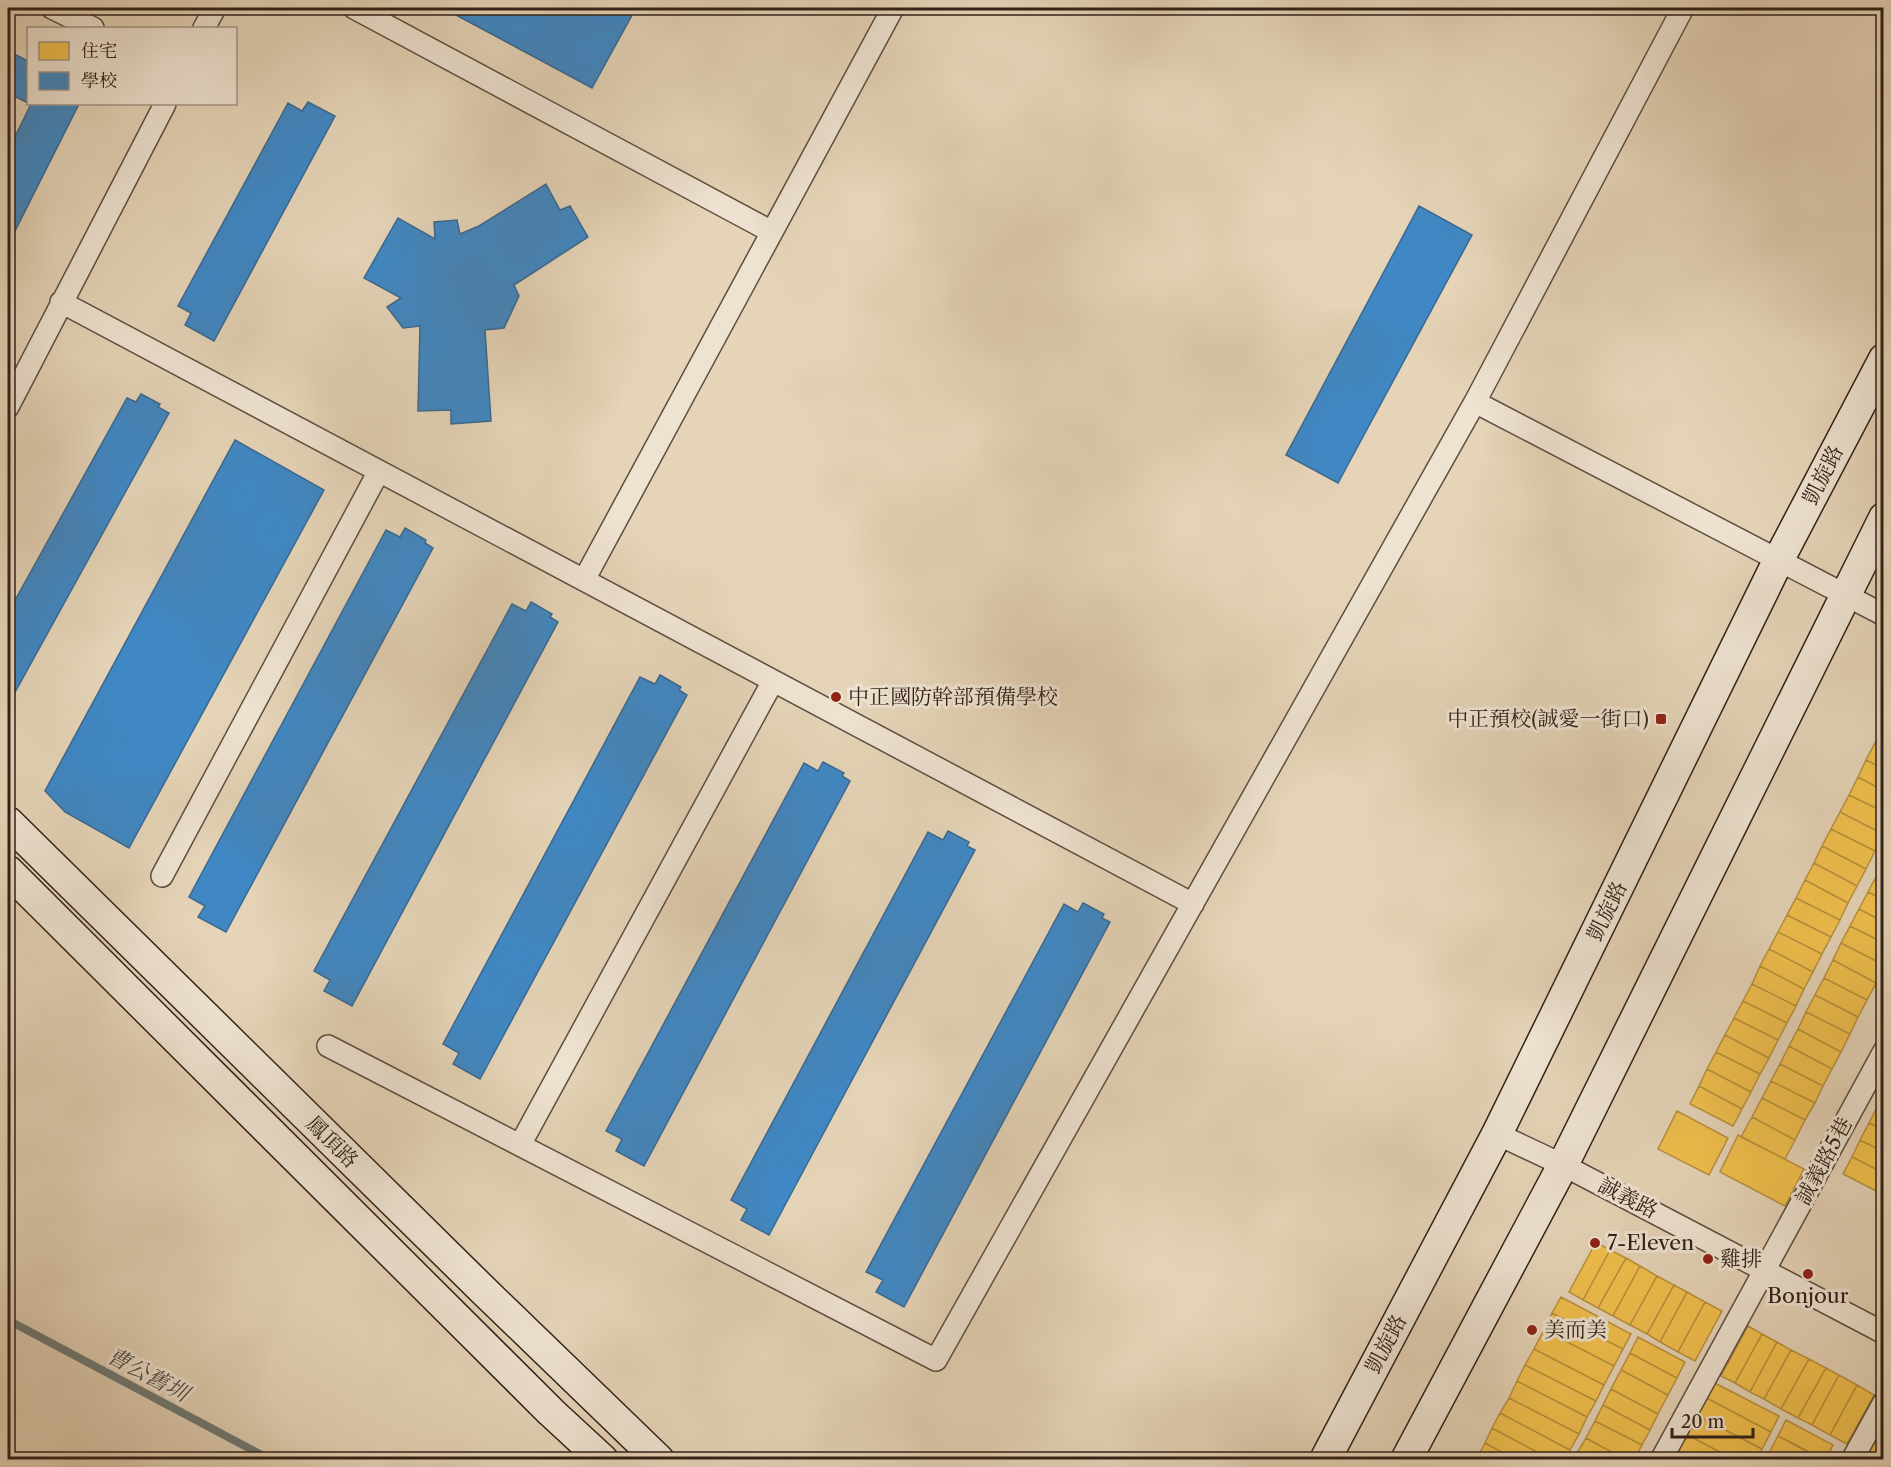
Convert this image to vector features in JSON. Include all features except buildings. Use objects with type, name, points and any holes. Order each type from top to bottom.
[{"type":"street","points":[[52,8],[91,27]]},
{"type":"street","points":[[205,27],[215,8]]},
{"type":"street","points":[[354,8],[772,232]]},
{"type":"street","points":[[584,580],[893,8]]},
{"type":"street","points":[[328,1046],[936,1360],[1475,402],[1683,8]]},
{"type":"street","points":[[8,407],[164,105]]},
{"type":"street","points":[[61,302],[1193,904]]},
{"type":"street","name":"凱旋路","points":[[1325,1460],[1497,1134],[1778,561],[1884,359]]},
{"type":"street","points":[[1475,402],[1884,615]]},
{"type":"street","points":[[162,876],[379,471]]},
{"type":"street","points":[[1406,1460],[1563,1165],[1884,518]]},
{"type":"street","points":[[520,1145],[773,681]]},
{"type":"street","name":"鳳頂路","points":[[8,822],[484,1292],[659,1460]]},
{"type":"street","name":"鳳頂路","points":[[8,871],[551,1412],[603,1460]]},
{"type":"street","name":"誠義路5巷","points":[[1661,1460],[1884,1051]]},
{"type":"street","name":"誠義路","points":[[1497,1134],[1563,1165],[1884,1333]]},
{"type":"street","points":[[1852,1460],[1884,1402]]},
{"type":"lane","points":[[8,1457],[13,1460]]},
{"type":"waterway","name":"曹公舊圳","points":[[8,1320],[271,1460]]},
{"type":"place","name":"中正國防幹部預備學校","points":[[836,697]]},
{"type":"place","name":"中正預校(誠愛一街口)","points":[[1661,719]]},
{"type":"place","name":"7-Eleven","points":[[1595,1243]]},
{"type":"place","name":"雞排","points":[[1708,1259]]},
{"type":"place","name":"Bonjour","points":[[1808,1274]]},
{"type":"place","name":"美而美","points":[[1532,1330]]}]
